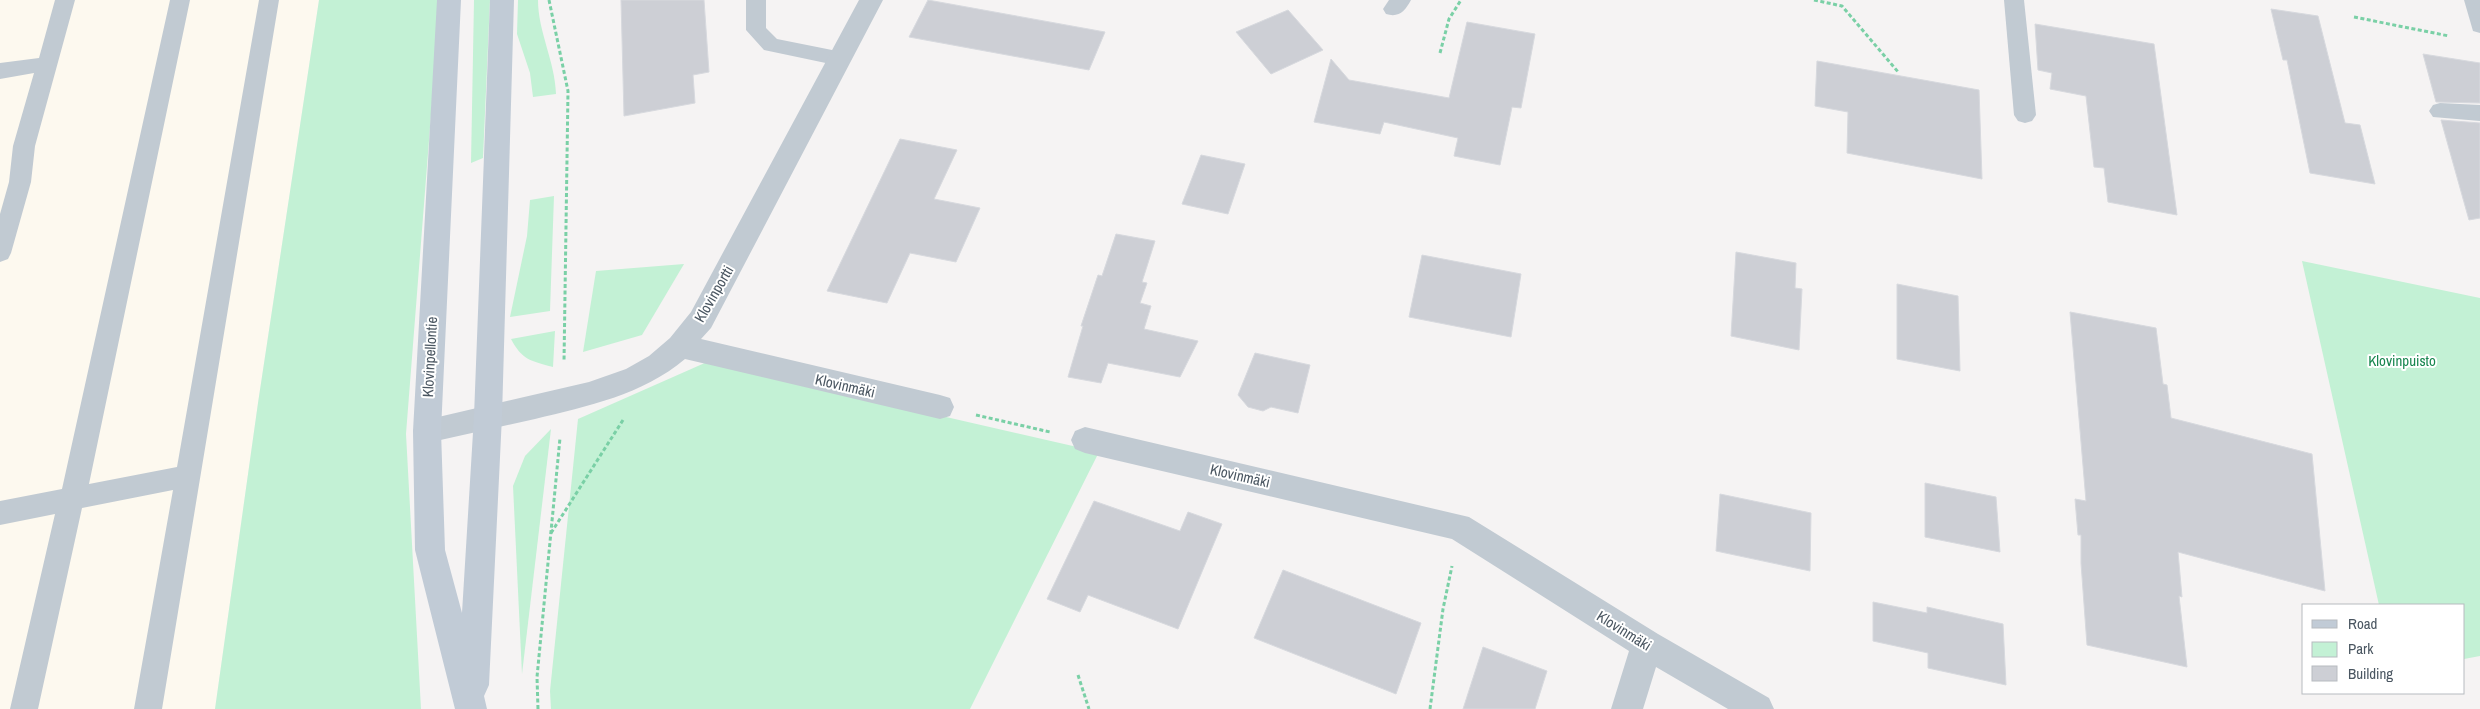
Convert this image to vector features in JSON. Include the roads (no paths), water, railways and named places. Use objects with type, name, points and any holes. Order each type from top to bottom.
[{"type":"main road","name":"Klovinpellontie","points":[[449,0],[427,431],[430,550],[471,709]]},
{"type":"main road","name":"Klovinpellontie","points":[[471,709],[488,416],[502,0]]},
{"type":"street","name":"Klovinportti","points":[[427,431],[563,399],[635,378],[659,364],[680,346],[701,320],[871,0]]},
{"type":"street","name":"Klovinmäki","points":[[680,346],[940,407]]},
{"type":"street","name":"Klovinmäki","points":[[1085,440],[1459,527],[1647,645],[1758,709]]},
{"type":"street","points":[[1627,709],[1647,645]]},
{"type":"lane","points":[[0,253],[20,182],[24,146],[65,0]]},
{"type":"lane","points":[[24,709],[65,521],[73,499],[142,170],[180,0]]},
{"type":"lane","points":[[148,709],[269,0]]},
{"type":"lane","points":[[756,0],[756,30],[771,45],[840,58]]},
{"type":"lane","points":[[2014,0],[2025,115]]},
{"type":"lane","points":[[2474,0],[2480,26]]},
{"type":"lane","points":[[0,71],[46,64]]},
{"type":"lane","points":[[2440,112],[2480,114]]},
{"type":"lane","points":[[0,513],[187,476]]},
{"type":"park label","name":"Klovinpuisto","points":[[2402,361]]}]
